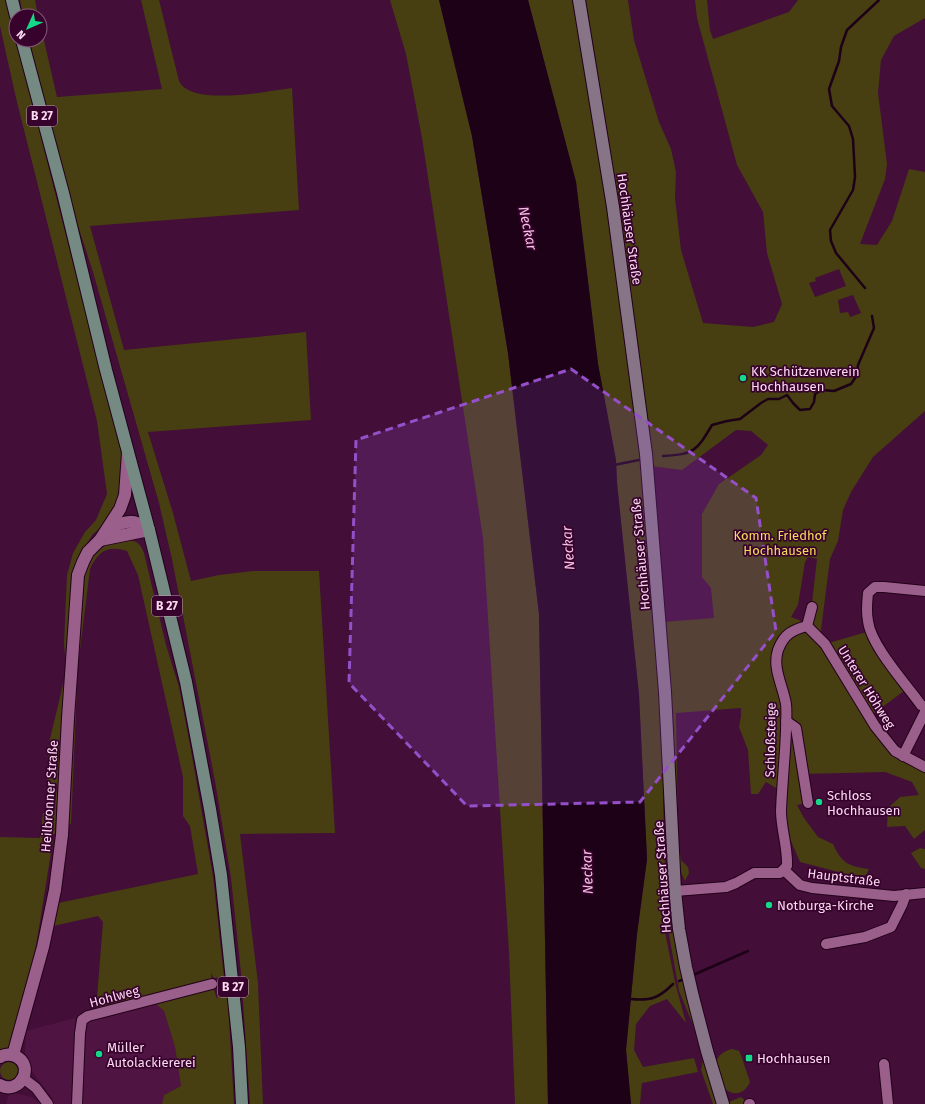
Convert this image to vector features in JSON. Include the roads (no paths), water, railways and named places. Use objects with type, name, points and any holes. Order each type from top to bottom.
[{"type":"main road","name":"Hochhäuser Straße","points":[[579,0],[613,207],[646,454],[666,700],[675,891],[686,967],[707,1051],[723,1104]]},
{"type":"main road","name":"B 27","points":[[24,48],[63,193],[106,370],[149,530],[186,682],[221,874],[239,1047],[242,1104]]},
{"type":"street","name":"Heilbronner Straße","points":[[13,1055],[43,947],[55,890],[62,835],[78,575],[88,552],[109,528],[120,509],[125,495],[128,450]]},
{"type":"street","points":[[109,528],[119,523],[131,521],[140,523],[149,530]]},
{"type":"street","points":[[100,540],[149,530]]},
{"type":"street","points":[[925,591],[875,587],[868,593],[867,609],[868,623],[873,638],[921,705],[925,707]]},
{"type":"street","points":[[807,626],[812,607]]},
{"type":"street","name":"Schloßsteige","points":[[784,870],[787,866],[787,858],[781,812],[786,704],[780,684],[776,661],[778,651],[783,640],[790,632],[807,626]]},
{"type":"street","name":"Unterer Höhweg","points":[[807,626],[825,644],[875,726],[895,751],[925,767]]},
{"type":"street","points":[[903,756],[925,712]]},
{"type":"street","points":[[786,721],[796,728],[808,803]]},
{"type":"street","points":[[675,891],[726,887],[736,884],[754,873],[780,873],[784,870]]},
{"type":"street","name":"Hauptstraße","points":[[784,870],[800,885],[812,888],[894,896],[925,893]]},
{"type":"street","points":[[826,944],[865,937],[891,927],[906,894]]},
{"type":"street","name":"Hohlweg","points":[[76,1104],[82,1020],[88,1016],[212,984]]},
{"type":"street","points":[[0,1057],[8,1054],[13,1055],[22,1062],[25,1072],[23,1078],[17,1085],[1,1088]]},
{"type":"street","points":[[884,1064],[888,1104]]},
{"type":"street","points":[[23,1078],[36,1088],[48,1104]]},
{"type":"water","name":"Neckar","points":[[439,0],[528,0],[576,182],[598,364],[616,460],[617,483],[639,695],[647,859],[637,934],[626,1050],[631,1104],[548,1104],[539,614],[508,353],[472,136]]},
{"type":"waterway","points":[[865,288],[836,253],[831,241],[830,230],[853,190],[855,177],[853,139],[849,126],[832,106],[829,89],[839,61],[841,47],[847,30],[879,0]]},
{"type":"waterway","points":[[663,456],[681,454],[693,450],[702,441],[712,425],[740,419],[768,399],[779,399],[787,395],[800,410],[810,409],[814,402],[815,394],[822,390],[834,391],[851,384],[857,375],[858,365],[874,328],[872,316]]},
{"type":"waterway","points":[[614,465],[639,460]]},
{"type":"waterway","points":[[693,975],[748,951]]},
{"type":"waterway","points":[[631,999],[654,998],[663,993],[673,984]]},
{"type":"place","name":"KK Schützenverein Hochhausen","points":[[743,378]]},
{"type":"place","name":"Schloss Hochhausen","points":[[819,802]]},
{"type":"place","name":"Notburga-Kirche","points":[[769,905]]},
{"type":"place","name":"Müller Autolackiererei","points":[[99,1054]]},
{"type":"place","name":"Hochhausen","points":[[749,1058]]},
{"type":"park label","name":"Komm. Friedhof Hochhausen","points":[[780,542]]}]
